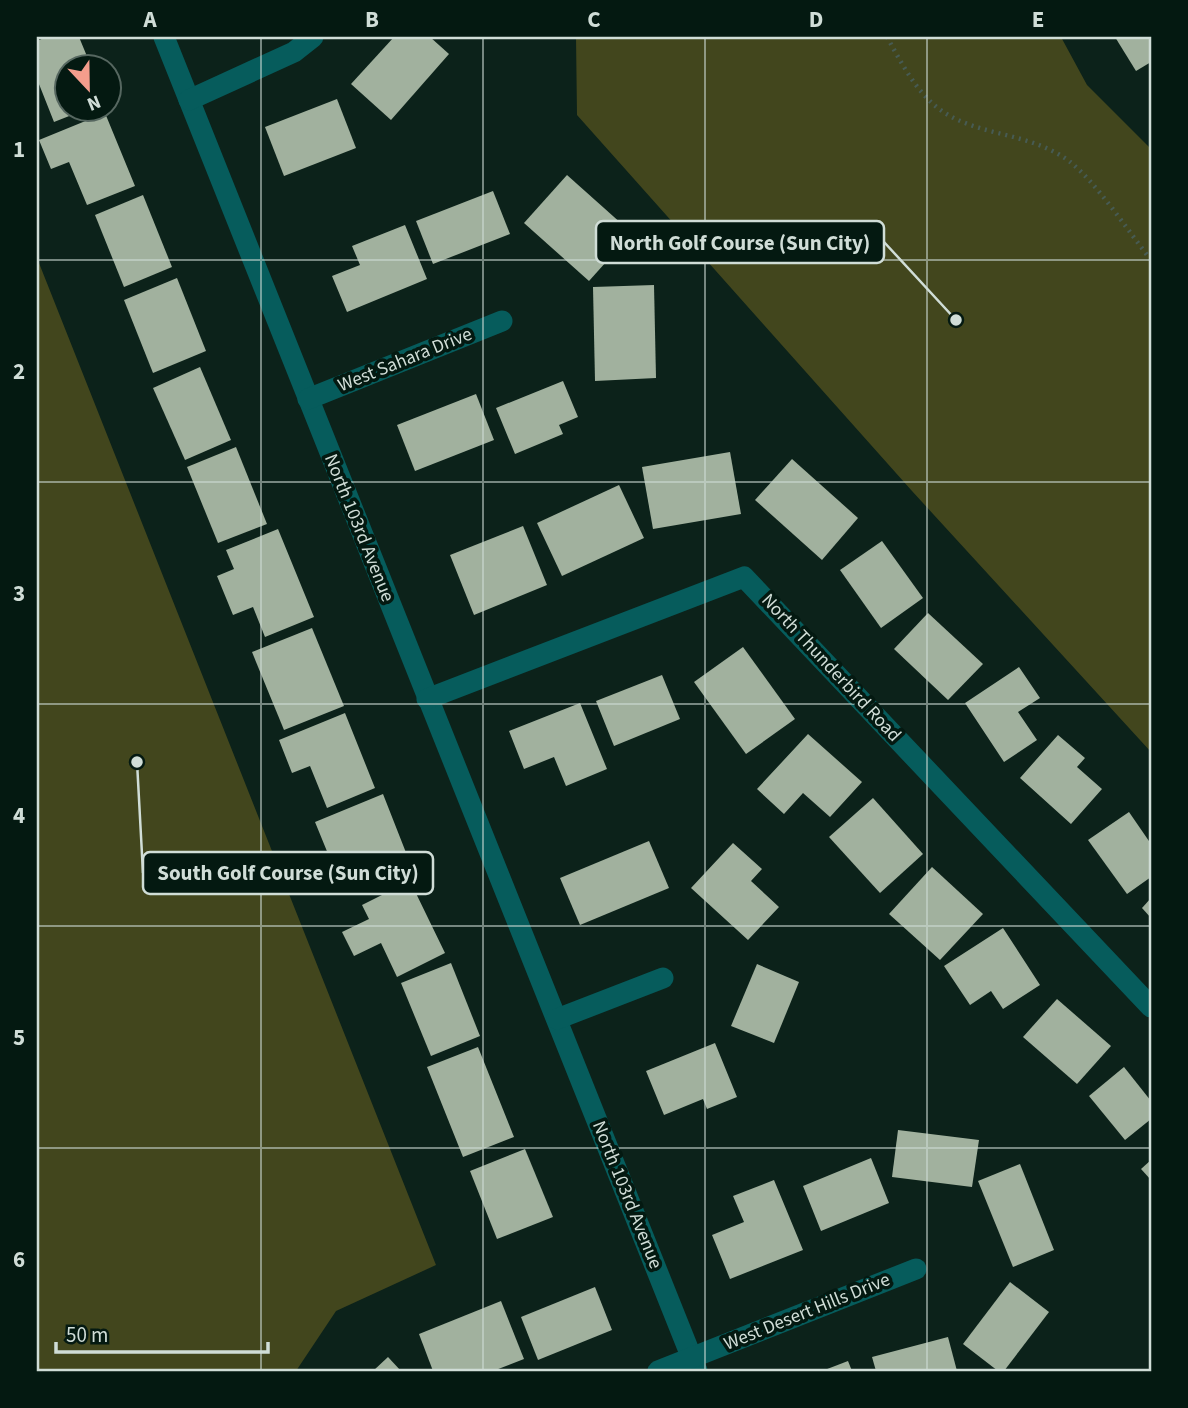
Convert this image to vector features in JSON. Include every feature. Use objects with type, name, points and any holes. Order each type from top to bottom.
[{"type":"street","name":"North 103rd Avenue","points":[[164,37],[694,1364]]},
{"type":"street","points":[[189,100],[294,52],[313,37]]},
{"type":"street","name":"West Sahara Drive","points":[[308,399],[502,321]]},
{"type":"street","name":"North Thunderbird Road","points":[[427,699],[744,577],[1151,1007]]},
{"type":"street","points":[[556,1019],[663,978]]},
{"type":"street","name":"West Desert Hills Drive","points":[[658,1371],[694,1364],[916,1269]]},
{"type":"path","points":[[887,37],[919,88],[946,114],[1026,139],[1069,161],[1084,175],[1151,260]]},
{"type":"green space","points":[[576,37],[1061,37],[1087,85],[1151,149],[1151,752],[912,491],[577,115]]},
{"type":"green space","points":[[37,258],[436,1265],[336,1311],[296,1371],[37,1371]]},
{"type":"building","points":[[46,37],[79,37],[85,52],[52,52],[52,117],[37,79],[37,41]]},
{"type":"building","points":[[394,37],[430,37],[449,54],[391,120],[351,84]]},
{"type":"building","points":[[1115,37],[1151,37],[1151,62],[1136,71]]},
{"type":"building","points":[[337,99],[356,148],[284,176],[265,127]]},
{"type":"building","points":[[83,122],[109,122],[135,186],[87,205],[69,162],[51,169],[39,140]]},
{"type":"building","points":[[567,175],[632,233],[589,281],[524,223]]},
{"type":"building","points":[[493,191],[510,234],[433,264],[416,221]]},
{"type":"building","points":[[143,195],[172,267],[124,287],[95,215]]},
{"type":"building","points":[[405,225],[427,279],[347,312],[332,276],[360,265],[352,246]]},
{"type":"building","points":[[177,278],[206,351],[153,373],[124,300]]},
{"type":"building","points":[[654,285],[656,378],[595,381],[593,287]]},
{"type":"building","points":[[200,367],[231,440],[185,460],[153,388]]},
{"type":"building","points":[[563,381],[578,417],[559,425],[563,434],[515,454],[496,408]]},
{"type":"building","points":[[476,394],[494,440],[415,471],[397,425]]},
{"type":"building","points":[[236,447],[267,524],[218,543],[187,467]]},
{"type":"building","points":[[730,452],[741,514],[653,529],[642,467]]},
{"type":"building","points":[[792,459],[858,518],[822,560],[755,500]]},
{"type":"building","points":[[619,485],[644,538],[562,576],[537,523]]},
{"type":"building","points":[[523,526],[547,585],[474,615],[450,555]]},
{"type":"building","points":[[278,529],[314,617],[265,637],[253,607],[233,615],[217,576],[234,569],[226,550]]},
{"type":"building","points":[[882,541],[923,598],[881,628],[840,570]]},
{"type":"building","points":[[928,613],[983,664],[948,700],[894,649]]},
{"type":"building","points":[[312,628],[344,706],[284,730],[252,652]]},
{"type":"building","points":[[743,647],[795,719],[746,754],[694,682]]},
{"type":"building","points":[[1019,667],[1040,698],[1018,712],[1037,740],[1004,762],[965,703]]},
{"type":"building","points":[[662,675],[680,719],[614,746],[596,701]]},
{"type":"building","points":[[580,703],[607,769],[566,786],[554,757],[524,769],[509,731]]},
{"type":"building","points":[[345,713],[375,788],[327,808],[310,766],[292,773],[279,740]]},
{"type":"building","points":[[808,734],[862,782],[830,817],[803,793],[784,814],[757,789]]},
{"type":"building","points":[[1058,735],[1085,758],[1077,767],[1102,789],[1071,824],[1020,778]]},
{"type":"building","points":[[383,794],[414,873],[362,894],[349,859],[333,866],[315,822]]},
{"type":"building","points":[[873,798],[923,854],[880,893],[829,837]]},
{"type":"building","points":[[1129,812],[1151,844],[1151,877],[1127,894],[1088,840]]},
{"type":"building","points":[[649,841],[669,888],[580,925],[560,878]]},
{"type":"building","points":[[733,843],[762,869],[751,881],[779,907],[748,940],[691,888]]},
{"type":"building","points":[[932,867],[983,914],[940,960],[889,914]]},
{"type":"building","points":[[410,881],[445,953],[397,977],[381,943],[354,956],[342,932],[369,919],[362,905]]},
{"type":"building","points":[[1151,898],[1151,918],[1142,908]]},
{"type":"building","points":[[1003,928],[1040,985],[1003,1009],[991,991],[970,1005],[944,966]]},
{"type":"building","points":[[451,963],[480,1036],[431,1056],[401,983]]},
{"type":"building","points":[[757,964],[799,982],[774,1043],[731,1026]]},
{"type":"building","points":[[1057,999],[1111,1046],[1077,1084],[1023,1037]]},
{"type":"building","points":[[715,1043],[737,1097],[707,1109],[703,1099],[664,1115],[646,1071]]},
{"type":"building","points":[[478,1047],[514,1137],[463,1157],[427,1067]]},
{"type":"building","points":[[1124,1067],[1151,1101],[1151,1119],[1125,1140],[1089,1096]]},
{"type":"building","points":[[898,1130],[979,1140],[972,1187],[892,1177]]},
{"type":"building","points":[[525,1149],[553,1217],[497,1239],[470,1171]]},
{"type":"building","points":[[871,1158],[889,1203],[821,1231],[803,1186]]},
{"type":"building","points":[[1151,1160],[1151,1180],[1141,1169]]},
{"type":"building","points":[[1020,1164],[1054,1250],[1013,1267],[978,1181]]},
{"type":"building","points":[[774,1180],[803,1250],[730,1279],[712,1235],[744,1222],[733,1196]]},
{"type":"building","points":[[1010,1282],[1049,1312],[1004,1371],[998,1371],[963,1344]]},
{"type":"building","points":[[595,1287],[612,1330],[538,1360],[521,1317]]},
{"type":"building","points":[[501,1301],[524,1359],[493,1371],[433,1371],[419,1334]]},
{"type":"building","points":[[948,1337],[957,1371],[876,1371],[872,1357]]},
{"type":"building","points":[[388,1357],[401,1371],[373,1371]]},
{"type":"building","points":[[848,1361],[852,1371],[822,1371]]},
{"type":"place","name":"North Golf Course (Sun City)","points":[[956,320]]},
{"type":"place","name":"South Golf Course (Sun City)","points":[[137,762]]}]
